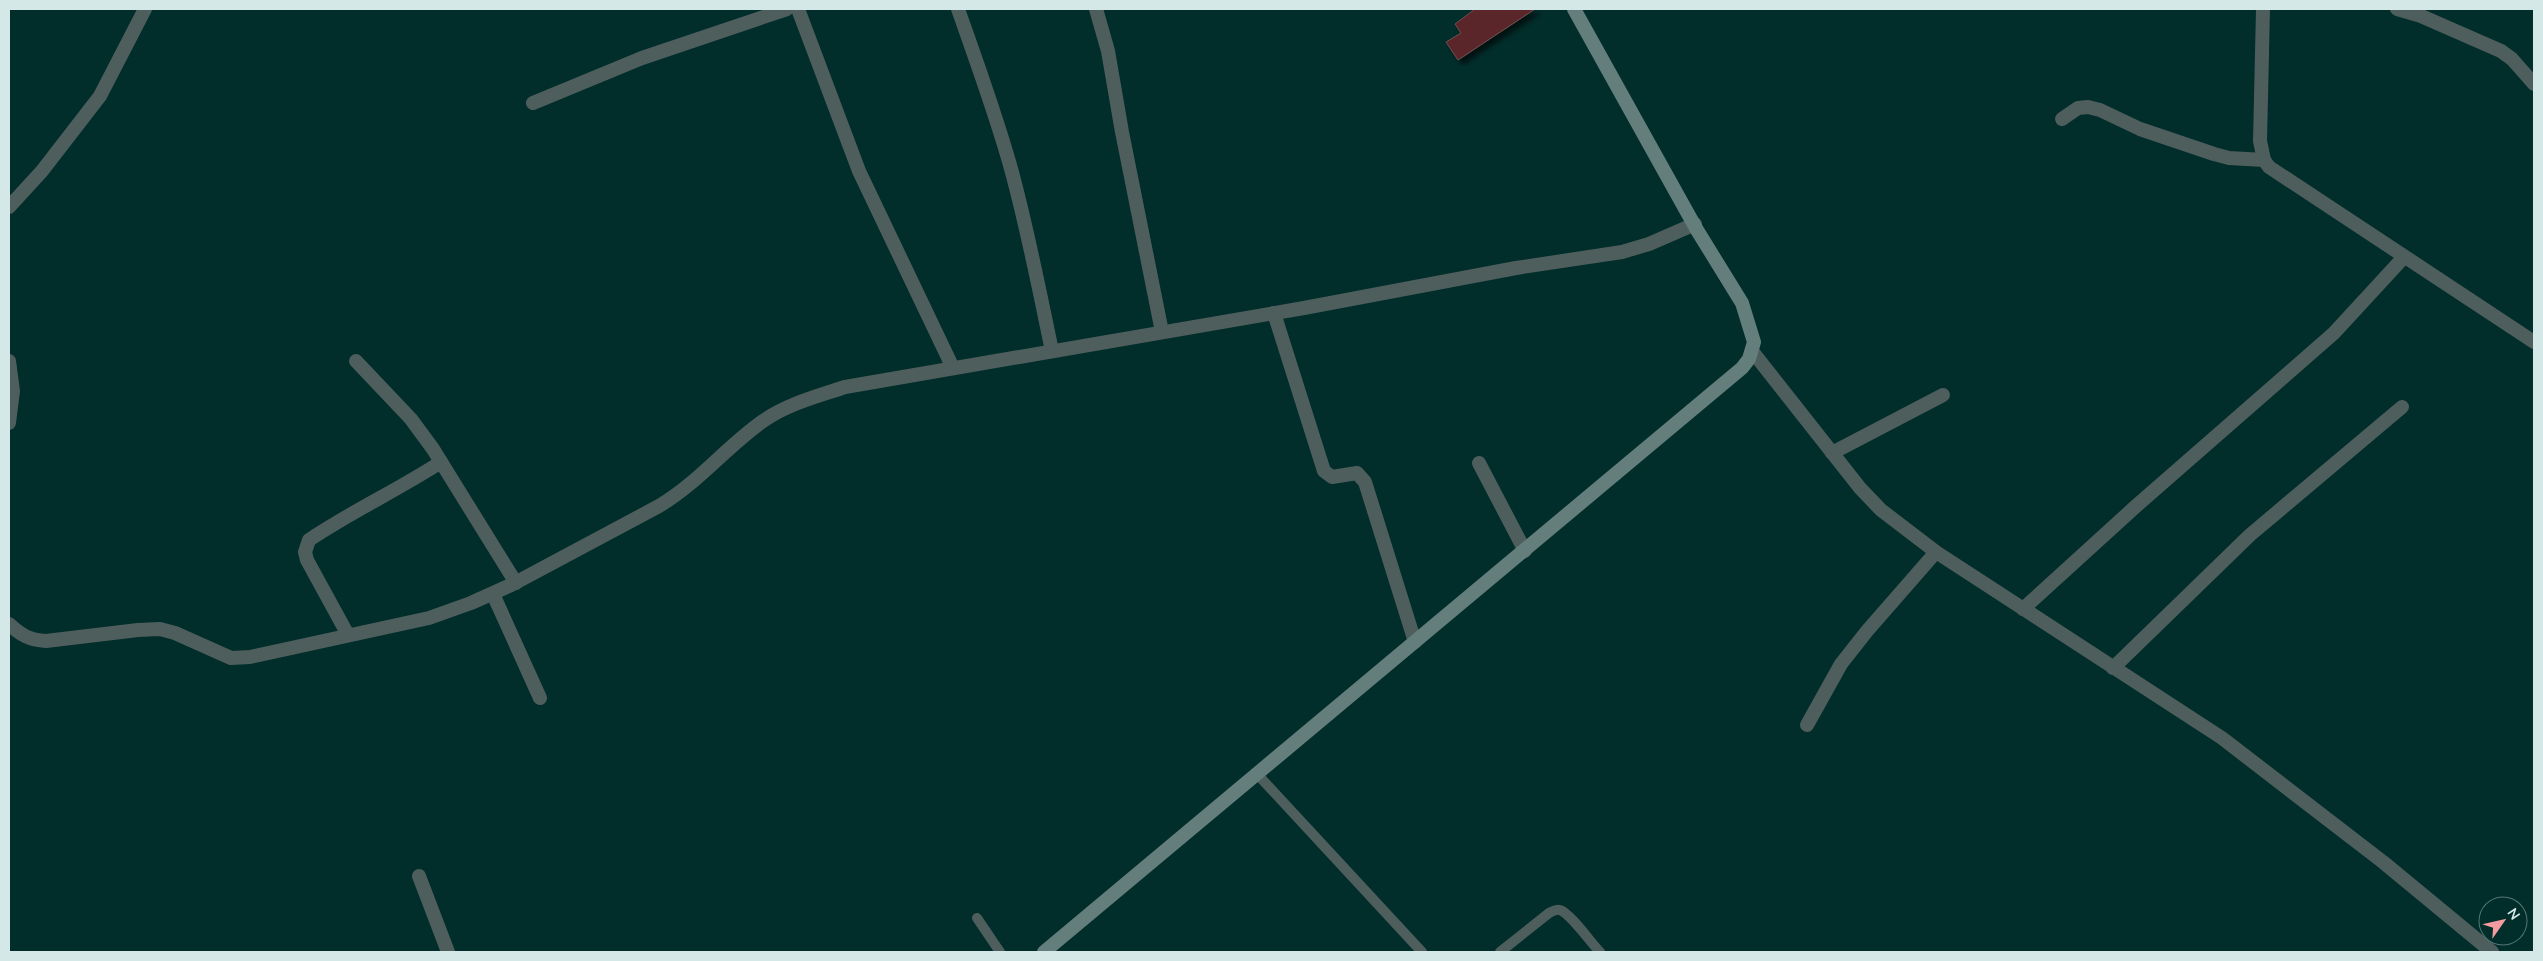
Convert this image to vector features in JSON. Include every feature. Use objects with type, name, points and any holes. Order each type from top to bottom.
[{"type":"main road","points":[[1044,952],[1258,775],[1742,368],[1752,351],[1754,342],[1742,303],[1695,224],[1574,9]]},
{"type":"street","points":[[9,207],[42,171],[100,96],[145,9]]},
{"type":"street","points":[[533,103],[642,58],[787,9]]},
{"type":"street","points":[[798,9],[859,171],[952,368]]},
{"type":"street","points":[[958,9],[988,92],[1010,166],[1031,248],[1052,351]]},
{"type":"street","points":[[1096,9],[1108,51],[1122,132],[1162,332]]},
{"type":"street","points":[[2262,9],[2260,141],[2264,160],[2277,172],[2534,342]]},
{"type":"street","points":[[2397,9],[2421,16],[2501,51],[2512,59],[2534,84]]},
{"type":"street","points":[[2062,119],[2078,108],[2088,107],[2100,110],[2140,129],[2214,154],[2229,158],[2264,160]]},
{"type":"street","points":[[9,624],[22,636],[52,641],[160,629],[174,633],[231,658],[250,657],[428,618],[492,594],[681,493],[742,436],[782,410],[845,387],[1274,313],[1516,268],[1622,252],[1649,244],[1695,224]]},
{"type":"street","points":[[2023,609],[2205,445],[2334,333],[2404,257]]},
{"type":"street","points":[[1274,313],[1324,471],[1332,477],[1357,473],[1365,482],[1415,642]]},
{"type":"street","points":[[1752,351],[1832,453],[1881,510],[1936,552],[2222,738],[2383,862],[2492,952]]},
{"type":"street","points":[[9,361],[14,391],[9,423]]},
{"type":"street","points":[[356,361],[411,419],[441,462],[516,582]]},
{"type":"street","points":[[1832,453],[1943,395]]},
{"type":"street","points":[[2113,668],[2250,535],[2402,407]]},
{"type":"street","points":[[348,634],[307,560],[306,545],[309,540],[349,514],[390,494],[441,462]]},
{"type":"street","points":[[1479,463],[1525,551]]},
{"type":"street","points":[[1807,725],[1841,664],[1867,631],[1936,552]]},
{"type":"street","points":[[492,594],[540,698]]},
{"type":"street","points":[[419,876],[448,952]]},
{"type":"lane","points":[[1258,775],[1422,952]]},
{"type":"lane","points":[[1500,952],[1549,913],[1557,910],[1562,911],[1569,917],[1600,952]]},
{"type":"lane","points":[[977,918],[1000,952]]},
{"type":"building","points":[[1475,9],[1535,9],[1458,60],[1446,42],[1461,33],[1455,24]]}]
